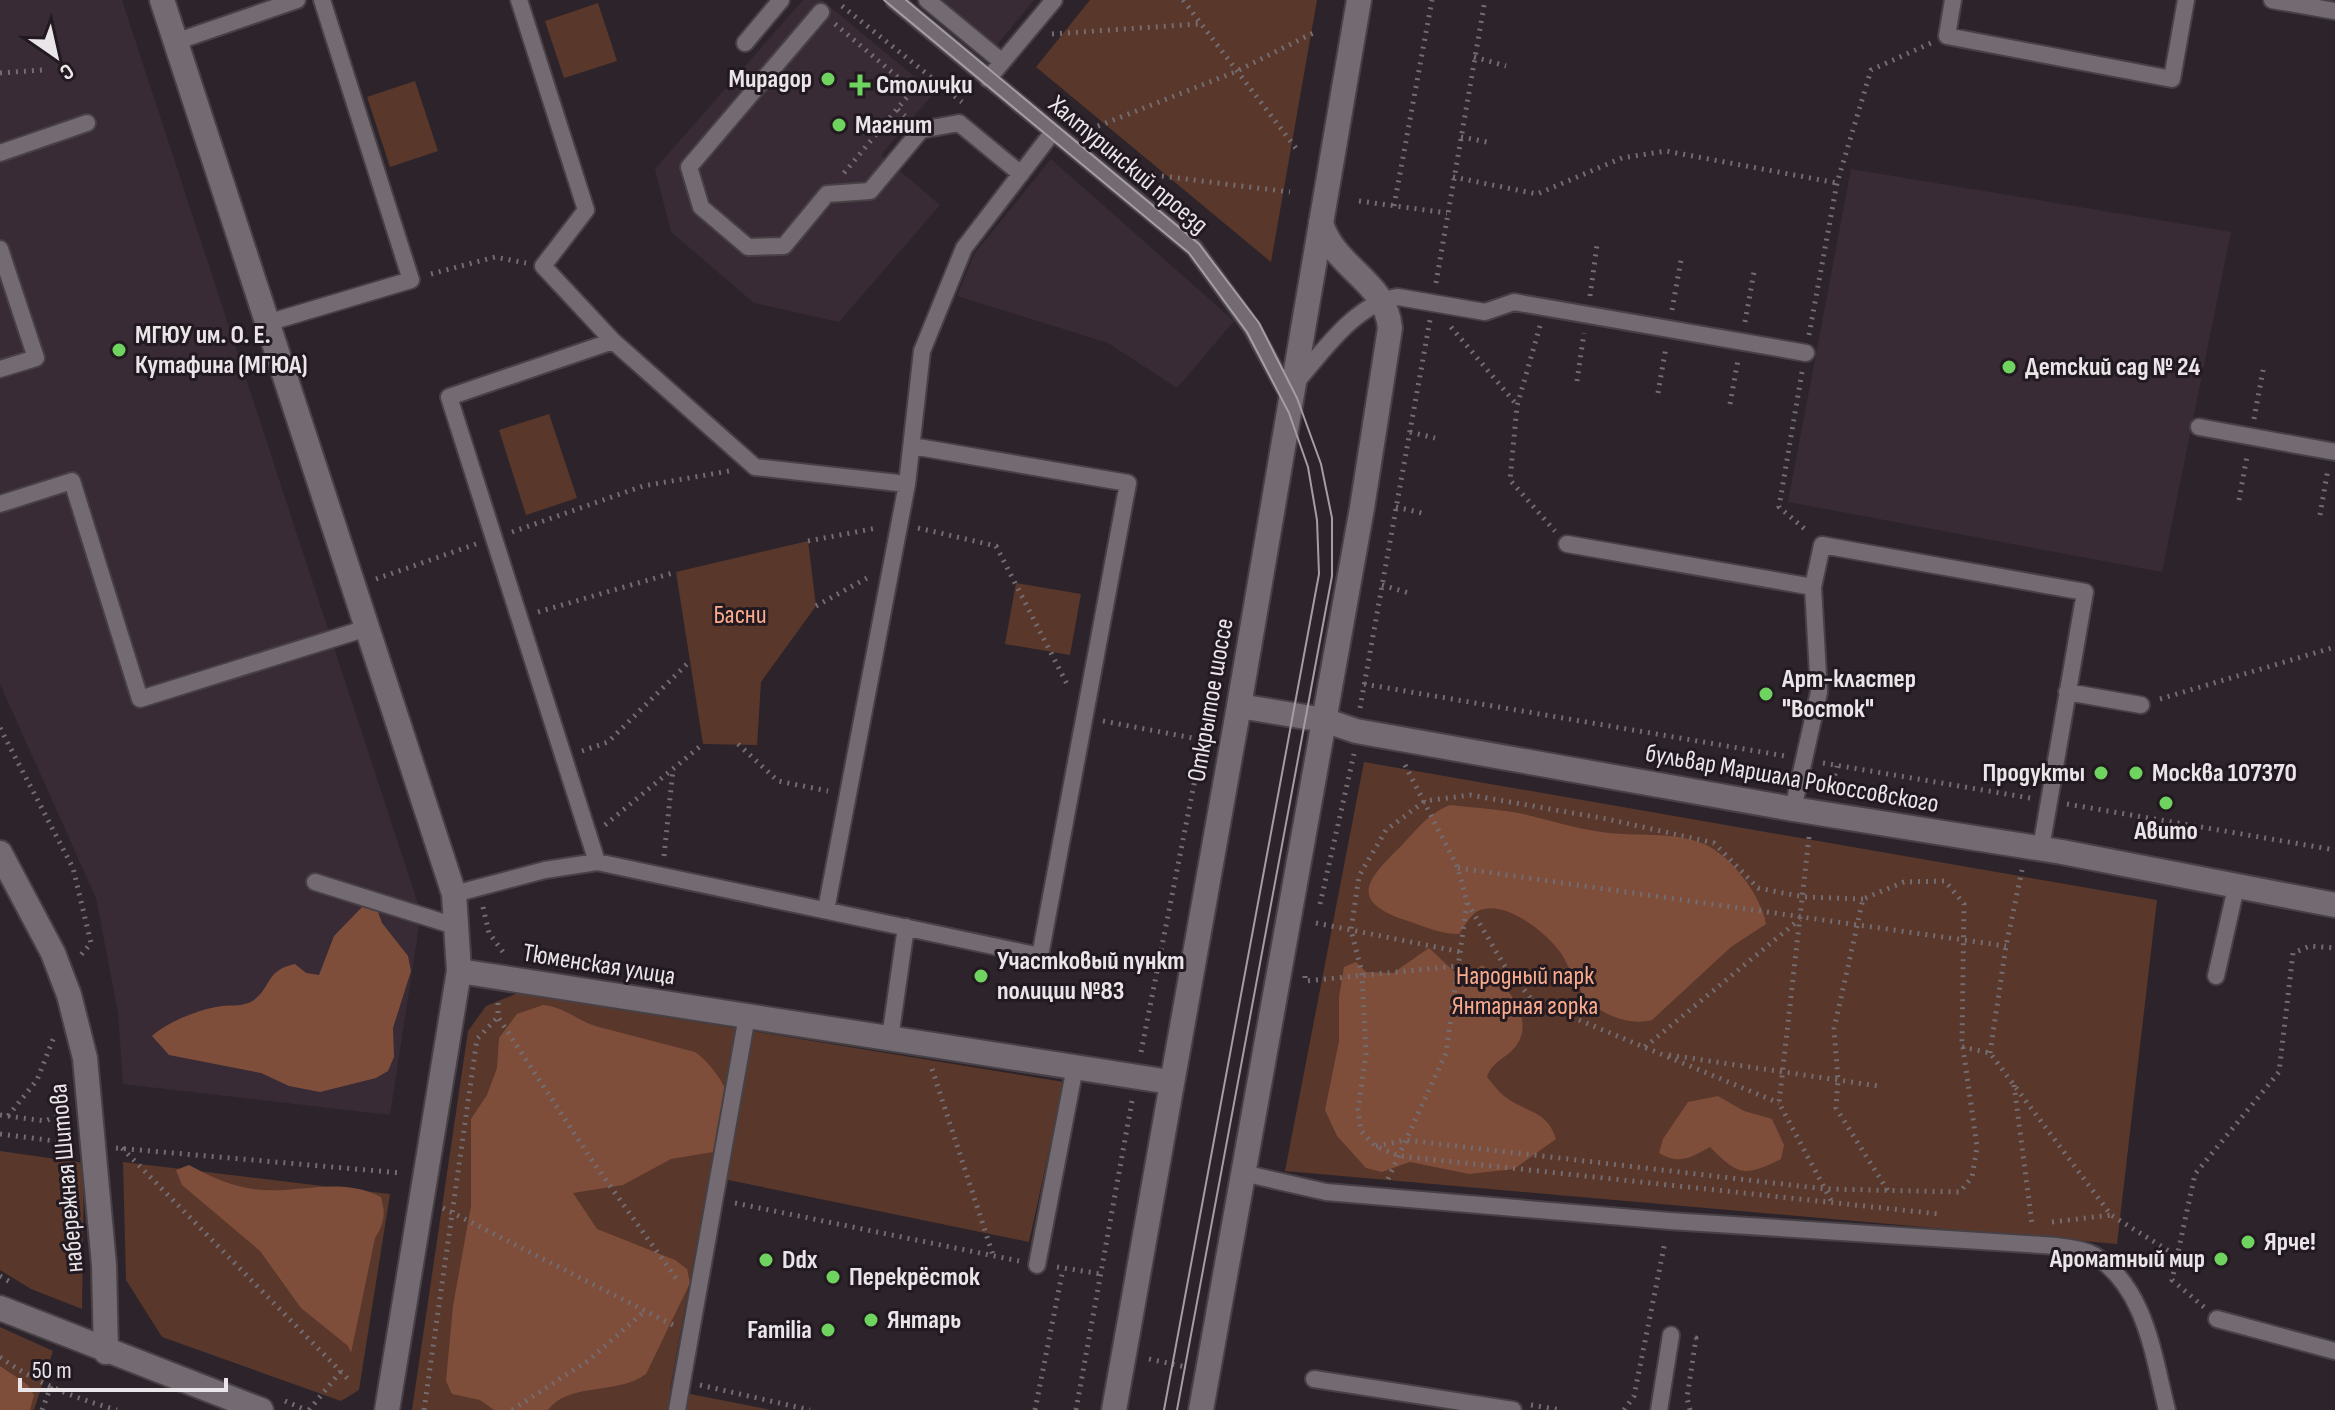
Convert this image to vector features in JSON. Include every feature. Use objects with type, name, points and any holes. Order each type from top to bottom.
[{"type":"street","points":[[162,0],[454,894],[459,971],[387,1410]]},
{"type":"street","name":"Открытое шоссе","points":[[1114,1410],[1239,706],[1359,0]]},
{"type":"street","points":[[1201,1410],[1324,720],[1390,328],[1383,299],[1337,256],[1326,239],[1321,223]]},
{"type":"street","name":"бульвар Маршала Рокоссовского","points":[[1239,706],[1324,720],[1356,731],[1793,809],[2032,857],[2237,883],[2335,905]]},
{"type":"street","name":"набережная Шитова","points":[[0,853],[63,977],[85,1058],[100,1146],[106,1352]]},
{"type":"street","name":"Тюменская улица","points":[[459,971],[1170,1082]]},
{"type":"street","points":[[0,1308],[261,1410]]},
{"type":"lane","points":[[175,42],[297,0]]},
{"type":"lane","points":[[267,323],[411,280],[322,0]]},
{"type":"lane","points":[[519,0],[586,210],[543,266],[613,341],[755,467],[907,484]]},
{"type":"lane","points":[[745,43],[781,0]]},
{"type":"lane","name":"Халтуринский проезд","points":[[894,0],[1194,248],[1252,328],[1292,393]]},
{"type":"lane","points":[[927,0],[1002,62]]},
{"type":"lane","points":[[988,79],[1054,0]]},
{"type":"lane","points":[[1953,0],[1947,36],[2172,79],[2186,0]]},
{"type":"lane","points":[[2272,0],[2335,11]]},
{"type":"lane","points":[[821,12],[689,167],[701,207],[748,247],[784,246],[827,194],[870,191],[921,130],[959,123],[1021,174]]},
{"type":"lane","points":[[0,153],[87,123]]},
{"type":"lane","points":[[826,910],[907,484],[922,351],[964,248],[1052,133]]},
{"type":"lane","points":[[0,249],[36,358],[0,369]]},
{"type":"lane","points":[[1292,393],[1336,337],[1383,299],[1398,297],[1485,312],[1514,302],[1806,353]]},
{"type":"lane","points":[[597,862],[449,397],[613,341]]},
{"type":"lane","points":[[2199,427],[2335,452]]},
{"type":"lane","points":[[454,894],[597,862],[1040,956],[1128,483],[912,446]]},
{"type":"lane","points":[[0,504],[72,481],[140,699],[367,628]]},
{"type":"lane","points":[[1567,544],[1813,587]]},
{"type":"lane","points":[[1793,809],[1819,692],[1813,587],[1822,545],[2085,592],[2049,802],[2032,857]]},
{"type":"lane","points":[[2067,692],[2141,705]]},
{"type":"lane","points":[[315,882],[458,927]]},
{"type":"lane","points":[[2216,976],[2237,883]]},
{"type":"lane","points":[[890,1038],[906,927]]},
{"type":"lane","points":[[677,1410],[747,1016]]},
{"type":"lane","points":[[1037,1265],[1075,1067]]},
{"type":"lane","points":[[1243,1173],[1326,1192],[2057,1246],[2093,1254],[2131,1290],[2167,1410]]},
{"type":"lane","points":[[2217,1319],[2335,1351]]},
{"type":"lane","points":[[1659,1410],[1671,1335]]},
{"type":"lane","points":[[1314,1379],[1513,1410]]},
{"type":"path","points":[[835,0],[971,110]]},
{"type":"path","points":[[1183,0],[1198,24],[1298,151]]},
{"type":"path","points":[[1394,206],[1432,0]]},
{"type":"path","points":[[1313,937],[1356,731],[1485,0]]},
{"type":"path","points":[[821,12],[913,90],[827,194]]},
{"type":"path","points":[[1025,35],[1198,24]]},
{"type":"path","points":[[1082,132],[1235,72],[1317,31]]},
{"type":"path","points":[[1822,545],[1779,507],[1837,183],[1871,70],[1947,36]]},
{"type":"path","points":[[1474,57],[1506,66]]},
{"type":"path","points":[[0,73],[42,70]]},
{"type":"path","points":[[897,109],[921,130]]},
{"type":"path","points":[[1461,137],[1492,143]]},
{"type":"path","points":[[1453,177],[1537,194],[1622,158],[1666,151],[1837,183]]},
{"type":"path","points":[[1154,175],[1290,192]]},
{"type":"path","points":[[1359,201],[1447,213]]},
{"type":"path","points":[[411,280],[495,257],[543,266]]},
{"type":"path","points":[[1432,305],[1517,406]]},
{"type":"path","points":[[1545,307],[1517,406],[1510,480],[1567,544]]},
{"type":"path","points":[[1410,432],[1435,438]]},
{"type":"path","points":[[375,579],[643,486],[755,467]]},
{"type":"path","points":[[1396,507],[1422,513]]},
{"type":"path","points":[[808,541],[900,524],[996,546],[1084,718],[1232,744]]},
{"type":"path","points":[[816,606],[892,564]]},
{"type":"path","points":[[520,617],[676,572]]},
{"type":"path","points":[[1382,585],[1409,593]]},
{"type":"path","points":[[2141,705],[2335,647]]},
{"type":"path","points":[[564,756],[608,742],[690,661]]},
{"type":"path","points":[[1076,1410],[1136,1076],[1217,664]]},
{"type":"path","points":[[1364,684],[2335,850]]},
{"type":"path","points":[[0,728],[73,868],[91,943],[63,977]]},
{"type":"path","points":[[590,838],[703,744]]},
{"type":"path","points":[[738,744],[778,781],[848,795]]},
{"type":"path","points":[[1401,757],[1458,868],[1467,902],[1504,965],[1533,1001],[1779,1103]]},
{"type":"path","points":[[663,875],[673,769]]},
{"type":"path","points":[[1375,1146],[1405,1140],[1825,1189],[1960,1192],[1972,1177],[1977,1147],[1962,1047],[1966,941],[1964,904],[1945,881],[1904,882],[1863,899],[1804,897],[1758,888],[1714,843],[1607,819],[1470,795],[1425,801],[1386,830],[1359,876],[1351,930],[1362,973],[1366,1054],[1358,1110],[1361,1131],[1375,1146],[1399,1156],[1955,1216]]},
{"type":"path","points":[[2134,816],[2136,805]]},
{"type":"path","points":[[2191,826],[2192,816]]},
{"type":"path","points":[[1811,828],[1779,1103],[1848,1232]]},
{"type":"path","points":[[2264,838],[2266,829]]},
{"type":"path","points":[[1990,1053],[2006,946],[2032,857]]},
{"type":"path","points":[[1458,868],[1855,927],[2006,946]]},
{"type":"path","points":[[478,887],[489,933],[504,953]]},
{"type":"path","points":[[1863,899],[1834,1029],[1838,1080],[1836,1108],[1888,1191]]},
{"type":"path","points":[[1399,1156],[1446,1053],[1467,902]]},
{"type":"path","points":[[1645,1047],[1801,918]]},
{"type":"path","points":[[1316,923],[1461,952]]},
{"type":"path","points":[[2217,1319],[2172,1280],[2195,1174],[2279,1072],[2293,953],[2310,946],[2335,948]]},
{"type":"path","points":[[1307,966],[1305,981],[1362,973],[1458,966]]},
{"type":"path","points":[[498,1002],[498,1017],[593,1162],[696,1306]]},
{"type":"path","points":[[424,1410],[477,1039],[498,1017]]},
{"type":"path","points":[[8,1116],[37,1080],[57,1030]]},
{"type":"path","points":[[1962,1047],[1990,1053],[2111,1215],[2177,1256]]},
{"type":"path","points":[[1660,1053],[1878,1086]]},
{"type":"path","points":[[929,1061],[993,1255]]},
{"type":"path","points":[[2013,1084],[2032,1224]]},
{"type":"path","points":[[0,1115],[45,1121],[62,1116],[68,1106]]},
{"type":"path","points":[[0,1134],[424,1186],[453,1213],[691,1335]]},
{"type":"path","points":[[123,1148],[348,1379]]},
{"type":"path","points":[[714,1199],[1037,1265],[1101,1274]]},
{"type":"path","points":[[2017,1222],[2032,1224],[2111,1215]]},
{"type":"path","points":[[1624,1410],[1634,1396],[1660,1266]]},
{"type":"path","points":[[1035,1410],[1063,1269]]},
{"type":"path","points":[[512,1410],[589,1360],[646,1310]]},
{"type":"path","points":[[1690,1410],[1687,1398],[1696,1338]]},
{"type":"path","points":[[1089,1348],[1207,1371]]},
{"type":"path","points":[[0,1357],[28,1378],[67,1396],[97,1407],[117,1410]]},
{"type":"path","points":[[309,1410],[341,1371]]},
{"type":"path","points":[[683,1381],[810,1410]]},
{"type":"path","points":[[42,1410],[51,1386]]},
{"type":"shaded area","name":"МГЮУ им. О. Е. Кутафина (МГЮА)","points":[[0,0],[122,0],[421,913],[390,1115],[123,1084],[118,1013],[96,898],[0,684]]},
{"type":"shaded area","points":[[803,0],[822,0],[934,93],[881,155],[940,205],[839,322],[754,303],[671,232],[655,169]]},
{"type":"shaded area","points":[[943,0],[1034,0],[997,45]]},
{"type":"shaded area","points":[[1051,159],[1234,321],[1177,388],[1108,343],[957,296],[974,254]]},
{"type":"shaded area","name":"Детский сад № 24","points":[[1851,169],[2231,232],[2162,572],[1788,502]]},
{"type":"shaded area","points":[[1450,805],[1514,812],[1601,832],[1666,836],[1704,844],[1725,857],[1744,878],[1766,924],[1731,947],[1652,1020],[1631,1021],[1610,1015],[1584,996],[1554,945],[1535,927],[1512,913],[1488,908],[1478,911],[1459,934],[1452,934],[1405,920],[1375,904],[1369,896],[1373,877],[1424,822]]},
{"type":"shaded area","points":[[364,905],[377,909],[382,923],[408,956],[411,971],[393,1028],[394,1057],[388,1071],[376,1078],[320,1092],[289,1086],[261,1073],[169,1055],[152,1036],[199,1011],[254,1000],[274,974],[286,967],[295,964],[306,973],[319,975],[334,936]]},
{"type":"shaded area","points":[[1429,948],[1459,976],[1471,974],[1482,965],[1508,990],[1520,1012],[1521,1035],[1516,1046],[1493,1067],[1487,1077],[1504,1096],[1547,1122],[1556,1139],[1514,1169],[1469,1174],[1410,1162],[1382,1172],[1366,1168],[1337,1136],[1325,1110],[1339,1041],[1339,997],[1344,967],[1356,962],[1366,972],[1393,973]]},
{"type":"shaded area","points":[[543,1005],[557,1008],[595,1026],[695,1052],[719,1078],[734,1110],[713,1152],[671,1159],[623,1185],[573,1193],[597,1229],[675,1260],[687,1269],[690,1283],[646,1374],[622,1385],[568,1396],[548,1410],[494,1410],[480,1400],[452,1394],[446,1381],[453,1306],[471,1206],[471,1119],[487,1095],[497,1068],[499,1038],[517,1014]]},
{"type":"shaded area","points":[[1718,1096],[1744,1111],[1772,1119],[1784,1145],[1781,1159],[1758,1169],[1742,1171],[1728,1164],[1710,1147],[1684,1159],[1673,1159],[1659,1153],[1663,1139],[1688,1102]]},
{"type":"shaded area","points":[[189,1165],[220,1180],[253,1189],[350,1187],[381,1197],[383,1219],[375,1238],[351,1353],[348,1346],[301,1308],[260,1251],[182,1185],[176,1170]]},
{"type":"shaded area","points":[[0,1366],[28,1385],[34,1395],[30,1410],[0,1410]]},
{"type":"green space","points":[[1090,0],[1317,0],[1271,262],[1036,67]]},
{"type":"green space","points":[[598,3],[617,61],[564,78],[545,21]]},
{"type":"green space","points":[[415,81],[438,151],[390,167],[367,97]]},
{"type":"green space","points":[[549,414],[577,498],[526,515],[499,430]]},
{"type":"green space","name":"Басни","points":[[808,541],[816,606],[761,682],[757,745],[703,744],[676,572]]},
{"type":"green space","points":[[1016,583],[1081,594],[1070,655],[1005,644]]},
{"type":"green space","name":"Народный парк Янтарная горка","points":[[1364,762],[2157,900],[2117,1244],[1285,1171]]},
{"type":"green space","points":[[518,993],[1064,1082],[1029,1242],[709,1176],[670,1390],[771,1410],[412,1410],[468,1031],[486,1006]]},
{"type":"green space","points":[[0,1151],[84,1163],[82,1309],[31,1289],[0,1270]]},
{"type":"green space","points":[[123,1162],[390,1194],[359,1390],[341,1401],[162,1337],[126,1280]]},
{"type":"green space","points":[[0,1327],[53,1351],[34,1410],[0,1410]]},
{"type":"tram line","points":[[884,0],[1189,253],[1247,332],[1289,413],[1308,467],[1317,520],[1319,574],[1164,1410]]},
{"type":"tram line","points":[[906,0],[1199,244],[1259,323],[1297,398],[1321,464],[1332,518],[1332,576],[1177,1410]]},
{"type":"place","name":"Мирадор","points":[[828,79]]},
{"type":"place","name":"Столички","points":[[860,85]]},
{"type":"place","name":"Магнит","points":[[839,125]]},
{"type":"place","name":"МГЮУ им. О. Е. Кутафина (МГЮА)","points":[[119,350]]},
{"type":"place","name":"Детский сад № 24","points":[[2009,367]]},
{"type":"place","name":"Арт-кластер \"Восток\"","points":[[1766,694]]},
{"type":"place","name":"Продукты","points":[[2101,773]]},
{"type":"place","name":"Москва 107370","points":[[2136,773]]},
{"type":"place","name":"Авито","points":[[2166,803]]},
{"type":"place","name":"Участковый пункт полиции №83","points":[[981,976]]},
{"type":"place","name":"Ярче!","points":[[2248,1242]]},
{"type":"place","name":"Ароматный мир","points":[[2221,1259]]},
{"type":"place","name":"Ddx","points":[[766,1260]]},
{"type":"place","name":"Перекрёсток","points":[[833,1277]]},
{"type":"place","name":"Янтарь","points":[[871,1320]]},
{"type":"place","name":"Familia","points":[[828,1330]]}]
